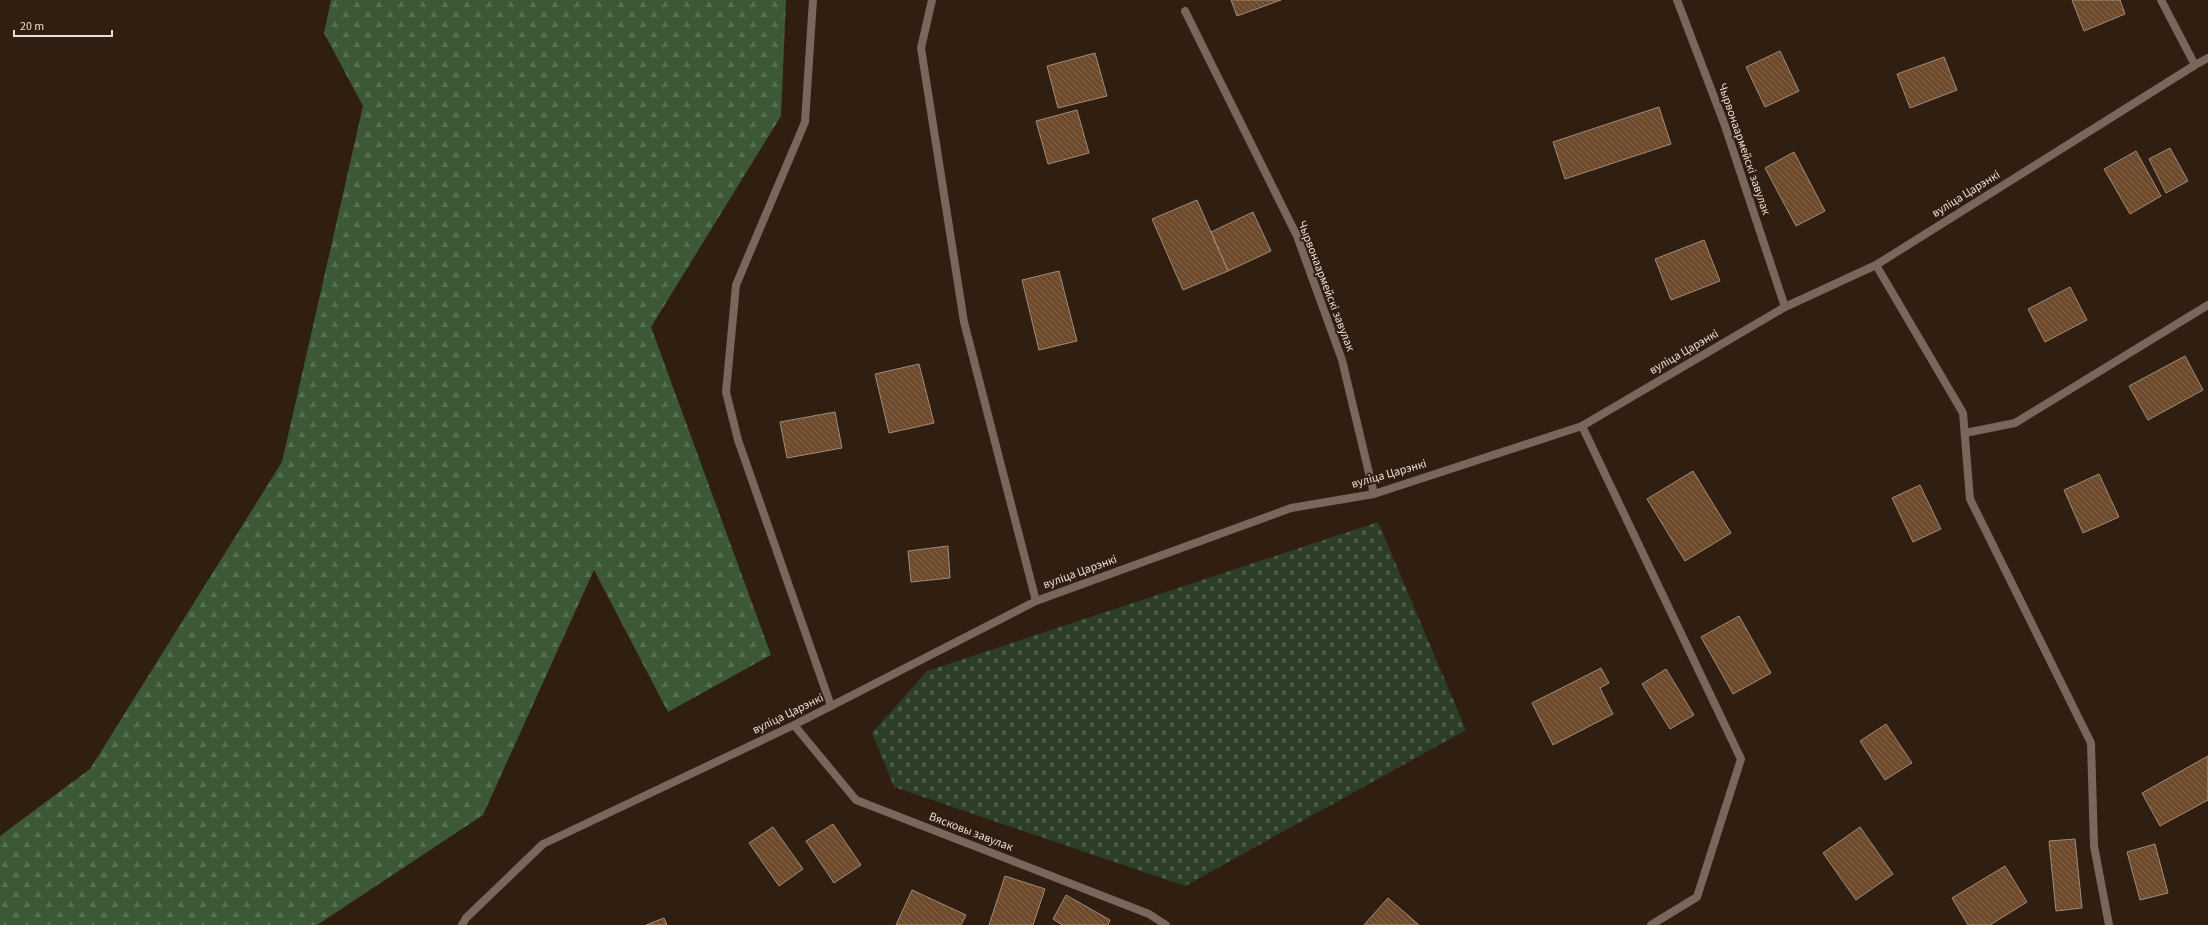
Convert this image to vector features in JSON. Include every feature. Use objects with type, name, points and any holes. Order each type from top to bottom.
[{"type":"street","points":[[813,0],[805,122],[736,285],[726,392],[738,440],[831,706]]},
{"type":"street","points":[[932,0],[921,48],[964,322],[1036,601]]},
{"type":"street","name":"Чырвонаармейскі завулак","points":[[1678,0],[1724,123],[1785,307]]},
{"type":"street","points":[[2161,0],[2195,65]]},
{"type":"street","name":"Чырвонаармейскі завулак","points":[[1185,11],[1297,236],[1342,360],[1374,494]]},
{"type":"street","name":"вуліца Царэнкі","points":[[462,925],[466,918],[543,844],[794,725],[1036,601],[1291,508],[1374,494],[1582,426],[1785,307],[1876,265],[2208,58]]},
{"type":"street","points":[[1876,265],[1963,413],[1970,499],[2091,743],[2094,846],[2109,925]]},
{"type":"street","points":[[1965,433],[2015,423],[2208,304]]},
{"type":"street","points":[[1582,426],[1741,759],[1697,897],[1651,925]]},
{"type":"street","name":"Вясковы завулак","points":[[794,725],[856,800],[1149,914],[1166,925]]},
{"type":"green space","points":[[331,0],[786,0],[781,116],[651,327],[771,655],[668,712],[594,570],[483,815],[317,925],[0,925],[0,836],[90,769],[282,462],[363,106],[324,33]]},
{"type":"green space","points":[[1378,522],[1466,730],[1185,886],[894,787],[872,733],[927,671]]},
{"type":"building","points":[[1231,0],[1281,0],[1237,16]]},
{"type":"building","points":[[2072,0],[2120,0],[2125,14],[2084,31]]},
{"type":"building","points":[[1780,51],[1799,91],[1765,107],[1746,67]]},
{"type":"building","points":[[1095,53],[1107,96],[1058,108],[1047,66]]},
{"type":"building","points":[[1944,57],[1957,90],[1910,108],[1897,74]]},
{"type":"building","points":[[1659,107],[1671,144],[1565,179],[1553,142]]},
{"type":"building","points":[[1077,110],[1089,153],[1048,164],[1036,121]]},
{"type":"building","points":[[2170,148],[2188,181],[2166,193],[2149,159]]},
{"type":"building","points":[[2136,151],[2161,196],[2130,214],[2104,169]]},
{"type":"building","points":[[1794,152],[1825,211],[1796,226],[1765,168]]},
{"type":"building","points":[[1197,200],[1228,271],[1183,290],[1152,219]]},
{"type":"building","points":[[1253,212],[1271,251],[1228,271],[1211,232]]},
{"type":"building","points":[[1704,240],[1720,281],[1671,300],[1655,259]]},
{"type":"building","points":[[1059,271],[1077,341],[1039,350],[1022,280]]},
{"type":"building","points":[[2070,287],[2087,320],[2045,342],[2028,309]]},
{"type":"building","points":[[2185,356],[2203,390],[2148,420],[2129,386]]},
{"type":"building","points":[[919,364],[934,423],[889,433],[875,374]]},
{"type":"building","points":[[835,412],[842,448],[787,458],[780,422]]},
{"type":"building","points":[[1693,471],[1731,533],[1685,561],[1647,499]]},
{"type":"building","points":[[2099,474],[2119,517],[2083,533],[2064,490]]},
{"type":"building","points":[[1920,485],[1941,529],[1913,542],[1892,498]]},
{"type":"building","points":[[948,546],[950,578],[911,582],[908,551]]},
{"type":"building","points":[[1739,616],[1771,673],[1733,694],[1701,637]]},
{"type":"building","points":[[1601,668],[1609,683],[1600,688],[1613,714],[1553,745],[1532,703]]},
{"type":"building","points":[[1666,669],[1694,715],[1670,729],[1642,684]]},
{"type":"building","points":[[1886,724],[1912,763],[1885,780],[1860,741]]},
{"type":"building","points":[[2208,756],[2208,800],[2160,826],[2142,793]]},
{"type":"building","points":[[833,824],[861,865],[834,883],[806,841]]},
{"type":"building","points":[[773,827],[803,869],[779,886],[749,843]]},
{"type":"building","points":[[1860,827],[1893,874],[1856,900],[1823,853]]},
{"type":"building","points":[[2075,839],[2082,908],[2056,911],[2049,841]]},
{"type":"building","points":[[2155,844],[2168,893],[2140,900],[2127,852]]},
{"type":"building","points":[[2005,866],[2027,902],[1990,925],[1968,925],[1952,898]]},
{"type":"building","points":[[1005,876],[1045,889],[1033,925],[989,925]]},
{"type":"building","points":[[912,890],[966,915],[961,925],[896,925]]},
{"type":"building","points":[[1066,895],[1110,920],[1108,925],[1062,925],[1053,919]]},
{"type":"building","points":[[1388,898],[1419,925],[1364,925]]},
{"type":"building","points":[[664,918],[667,925],[646,925]]}]
